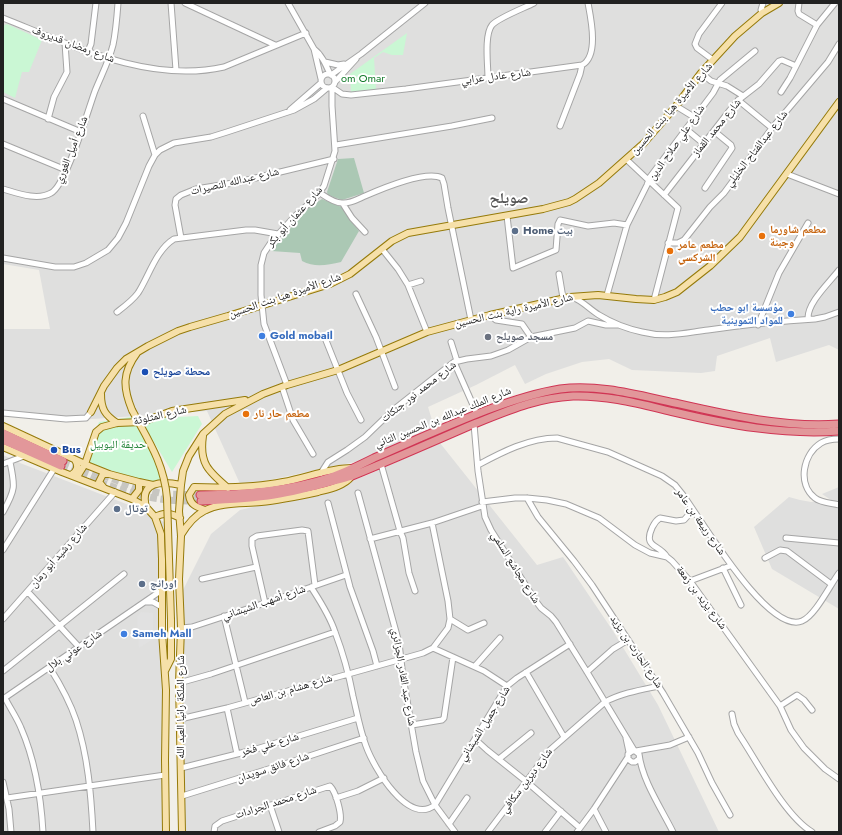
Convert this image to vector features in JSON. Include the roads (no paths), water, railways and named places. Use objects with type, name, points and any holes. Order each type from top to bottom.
[{"type":"highway","name":"شارع الملك عبدالله بن الحسين الثاني","points":[[839,424],[768,421],[706,410],[631,393],[590,388],[566,388],[538,393],[477,414],[324,479],[295,486],[200,498],[253,498],[275,495],[351,477],[508,410],[540,400],[562,397],[585,396],[626,400],[675,412],[767,430],[809,433],[839,431]]},
{"type":"highway","points":[[3,433],[60,465]]},
{"type":"highway","points":[[3,440],[60,465]]},
{"type":"main road","name":"شارع الأميرة هيا بنت الحسين","points":[[91,412],[101,392],[122,363],[140,350],[178,331],[262,306],[287,296],[330,284],[359,268],[382,249],[408,233],[549,208],[569,202],[599,183],[627,160],[652,135],[702,73],[735,36],[762,14],[779,3]]},
{"type":"main road","name":"شارع الأميرة راية بنت الحسين","points":[[179,511],[181,485],[184,471],[189,456],[203,434],[225,414],[251,400],[284,386],[338,370],[427,332],[490,315],[570,297],[607,295],[654,300],[677,292],[699,276],[726,252],[747,229],[839,102]]},
{"type":"main road","points":[[140,350],[128,367],[125,388],[132,410],[159,459],[166,483],[171,658],[165,671]]},
{"type":"main road","points":[[101,392],[102,408],[110,418],[117,423]]},
{"type":"main road","name":"شارع المثلوثة","points":[[74,476],[85,464],[96,432],[102,427],[117,423],[142,422],[166,412],[251,400]]},
{"type":"main road","points":[[3,426],[75,460],[109,474],[139,482],[181,485]]},
{"type":"main road","points":[[203,434],[201,447],[204,463],[214,476],[228,488]]},
{"type":"main road","points":[[3,447],[24,456],[60,465],[74,476],[132,499],[146,507],[155,517],[161,514],[168,514],[180,518]]},
{"type":"main road","points":[[74,476],[77,465],[75,460]]},
{"type":"main road","points":[[205,510],[190,502],[189,495],[194,487],[228,488],[274,484],[338,468],[352,468]]},
{"type":"main road","points":[[104,488],[100,482],[100,479],[104,474],[109,474]]},
{"type":"main road","points":[[180,536],[190,522],[205,510],[236,504],[286,499],[320,491],[343,483],[351,477]]},
{"type":"main road","points":[[132,499],[139,490],[139,482]]},
{"type":"main road","points":[[146,507],[144,498],[145,493],[150,486],[154,484]]},
{"type":"main road","name":"شارع الملكة رانيا العبد الله","points":[[179,511],[181,628],[179,683],[182,832]]},
{"type":"main road","name":"شارع الملكة رانيا العبد الله","points":[[155,517],[161,534],[165,671],[166,832]]},
{"type":"street","points":[[88,52],[96,3]]},
{"type":"street","name":"شارع أميل الغوري","points":[[3,189],[36,196],[46,195],[57,188],[66,170],[95,90],[109,59],[115,33],[118,3]]},
{"type":"street","points":[[171,3],[176,70]]},
{"type":"street","points":[[185,3],[275,45]]},
{"type":"street","points":[[288,3],[314,49],[323,86],[331,86]]},
{"type":"street","points":[[290,110],[321,81],[325,75],[330,75],[361,54],[425,3]]},
{"type":"street","points":[[488,78],[488,36],[491,26],[534,3]]},
{"type":"street","points":[[560,126],[582,65],[585,64],[589,57],[592,44],[588,3]]},
{"type":"street","points":[[713,60],[697,48],[695,44],[699,34],[722,3]]},
{"type":"street","points":[[762,14],[761,10],[763,3]]},
{"type":"street","points":[[799,3],[799,14],[816,25]]},
{"type":"street","points":[[781,92],[789,80],[816,25],[835,3]]},
{"type":"street","name":"شارع رمضان قديروف","points":[[3,18],[109,59],[151,68],[176,70],[199,71],[224,67],[306,33]]},
{"type":"street","points":[[48,119],[54,97],[67,72],[65,43]]},
{"type":"street","name":"شارع عبدالفتاح الخليلي","points":[[668,243],[678,243],[685,238],[710,207],[724,193],[772,128],[828,62],[839,44]]},
{"type":"street","points":[[314,49],[318,51],[330,75],[334,77],[331,86]]},
{"type":"street","name":"شارع علي صلاح الدين","points":[[607,295],[624,232],[650,177],[718,83],[755,51]]},
{"type":"street","points":[[3,258],[64,268],[86,263],[100,255],[114,244],[123,231],[144,176],[155,155],[174,143],[211,137],[290,110],[294,110],[331,86],[361,54]]},
{"type":"street","name":"شارع محمد القماز","points":[[664,195],[738,100],[759,84],[782,60],[796,66]]},
{"type":"street","points":[[324,62],[338,65],[347,63]]},
{"type":"street","name":"شارع عادل عرابي","points":[[331,86],[344,94],[351,95],[582,65]]},
{"type":"street","points":[[702,73],[711,81],[731,88],[744,96]]},
{"type":"street","name":"شارع عثمان أبو بكر","points":[[313,454],[293,420],[284,386],[264,324],[261,271],[262,259],[268,247],[278,234],[320,193],[334,159],[336,145],[332,106],[329,104],[331,86]]},
{"type":"street","points":[[3,99],[81,132]]},
{"type":"street","points":[[738,100],[772,128]]},
{"type":"street","points":[[676,106],[694,117]]},
{"type":"street","points":[[143,116],[155,155]]},
{"type":"street","points":[[336,145],[492,118]]},
{"type":"street","points":[[686,129],[704,144]]},
{"type":"street","points":[[705,188],[732,148],[731,145],[714,131]]},
{"type":"street","points":[[3,144],[66,170]]},
{"type":"street","name":"شارع عبدالله النصيرات","points":[[181,238],[175,205],[176,199],[181,195],[196,189],[238,182],[334,159]]},
{"type":"street","points":[[627,160],[648,182],[676,206],[678,210],[654,300]]},
{"type":"street","points":[[787,174],[839,194]]},
{"type":"street","points":[[343,204],[406,181],[428,176],[439,176],[443,180],[444,184],[472,320]]},
{"type":"street","points":[[320,193],[343,204],[352,218],[365,232]]},
{"type":"street","points":[[507,216],[513,268],[556,250],[558,224],[560,220],[588,226],[614,223],[627,224]]},
{"type":"street","points":[[758,325],[780,273],[808,223]]},
{"type":"street","points":[[117,312],[128,304],[136,295],[164,247],[174,239],[246,230],[278,234]]},
{"type":"street","points":[[382,249],[408,285],[427,332]]},
{"type":"street","points":[[808,320],[808,312],[814,302],[839,270]]},
{"type":"street","points":[[559,274],[563,298]]},
{"type":"street","points":[[408,285],[421,281]]},
{"type":"street","points":[[356,294],[395,387]]},
{"type":"street","points":[[589,295],[589,307]]},
{"type":"street","points":[[570,297],[580,301],[601,316],[619,325],[642,332],[670,336],[708,330],[808,320],[825,317],[839,312]]},
{"type":"street","points":[[490,315],[496,320],[522,324],[531,337]]},
{"type":"street","name":"شارع محمد نور جنكات","points":[[321,473],[330,460],[365,438],[392,411],[456,361],[491,356],[508,350],[531,337],[575,328],[588,322],[606,325],[619,325]]},
{"type":"street","points":[[325,338],[347,393],[361,420]]},
{"type":"street","points":[[451,342],[456,361],[477,414]]},
{"type":"street","points":[[3,413],[66,420],[86,418],[91,412]]},
{"type":"street","name":"شارع مجاشع السلمي","points":[[474,424],[482,504],[488,525],[539,606],[556,622],[625,735],[634,756],[673,832]]},
{"type":"street","name":"شارع ربيعة بن عامر","points":[[478,465],[513,447],[550,438],[560,438],[608,452],[662,476],[675,485],[730,566],[751,591],[775,614],[791,622],[799,622],[806,618],[820,602],[839,573]]},
{"type":"street","points":[[839,439],[827,440],[816,446],[809,456],[804,470],[806,482],[813,496],[820,501],[839,505]]},
{"type":"street","points":[[3,464],[24,456]]},
{"type":"street","points":[[3,512],[11,498],[14,484],[10,462]]},
{"type":"street","points":[[381,464],[403,538],[409,573],[415,591]]},
{"type":"street","points":[[3,550],[60,465]]},
{"type":"street","name":"شارع رشيد أبو رمان","points":[[3,619],[115,492]]},
{"type":"street","name":"شارع عبد القادر الجزائري","points":[[358,493],[399,643],[403,677],[416,752],[423,781],[435,805],[453,832]]},
{"type":"street","name":"شارع يزيد بن زمعة","points":[[370,539],[432,523],[482,504],[515,498],[547,500],[562,503],[588,512],[599,518],[645,551],[667,557],[690,581],[780,706],[792,730],[804,748],[825,770],[839,779]]},
{"type":"street","name":"شارع الحارث بن يزيد","points":[[527,498],[538,517],[592,585],[659,686],[730,815]]},
{"type":"street","points":[[328,503],[346,575],[377,666]]},
{"type":"street","points":[[667,557],[662,550],[650,543],[650,534],[655,522],[660,518],[676,521],[684,520],[693,510]]},
{"type":"street","points":[[432,523],[448,601],[450,619],[448,628],[433,648],[475,666],[507,686]]},
{"type":"street","points":[[265,603],[256,567],[252,539],[257,536],[306,530],[309,533],[313,586],[335,632],[348,674],[358,718],[371,756],[399,799],[409,807],[423,811],[430,809],[435,805]]},
{"type":"street","points":[[786,538],[839,543]]},
{"type":"street","points":[[765,558],[780,550],[787,551],[831,584]]},
{"type":"street","points":[[690,581],[730,566]]},
{"type":"street","points":[[202,579],[256,567]]},
{"type":"street","points":[[723,568],[741,605]]},
{"type":"street","points":[[3,671],[124,574]]},
{"type":"street","name":"شارع أشهب الشيشاني","points":[[181,628],[192,626],[265,603],[346,575]]},
{"type":"street","name":"شارع عوني بلال","points":[[4,699],[162,590]]},
{"type":"street","points":[[28,592],[79,647]]},
{"type":"street","points":[[145,602],[153,602],[162,607]]},
{"type":"street","points":[[224,616],[245,702]]},
{"type":"street","points":[[450,619],[468,630],[484,624]]},
{"type":"street","points":[[179,683],[335,632]]},
{"type":"street","points":[[475,666],[500,638]]},
{"type":"street","points":[[587,672],[608,654],[628,640]]},
{"type":"street","name":"شارع جميل الشيشاني","points":[[435,805],[507,686],[570,644]]},
{"type":"street","name":"شارع هشام بن العاص","points":[[180,719],[227,708],[377,666],[423,653],[433,648]]},
{"type":"street","points":[[412,726],[442,720],[444,718],[453,657]]},
{"type":"street","points":[[50,668],[63,690],[76,719],[90,785],[93,832]]},
{"type":"street","points":[[526,672],[564,737]]},
{"type":"street","name":"شارع ديرين سكافي","points":[[488,832],[550,750],[564,737],[605,702],[622,694],[659,686]]},
{"type":"street","points":[[780,706],[797,695],[804,700],[812,710]]},
{"type":"street","points":[[4,699],[21,726],[24,736],[39,794],[43,832]]},
{"type":"street","points":[[227,708],[237,754]]},
{"type":"street","points":[[732,714],[738,733],[783,802],[795,818],[812,832]]},
{"type":"street","name":"شارع علي فخر","points":[[181,768],[276,744],[358,718]]},
{"type":"street","points":[[499,759],[531,733]]},
{"type":"street","points":[[475,739],[561,811],[578,830],[621,768],[634,756],[670,745],[688,737]]},
{"type":"street","name":"شارع فائق سويدان","points":[[182,796],[364,738]]},
{"type":"street","points":[[7,798],[165,775]]},
{"type":"street","points":[[319,832],[335,826],[340,822],[336,798],[358,791],[384,778]]},
{"type":"street","points":[[3,782],[7,798],[11,832]]},
{"type":"street","name":"شارع محمد الجرادات","points":[[214,832],[215,826],[222,821],[330,786],[332,787],[336,798]]},
{"type":"street","points":[[449,824],[467,798]]},
{"type":"street","points":[[270,806],[279,832]]},
{"type":"street","points":[[594,809],[606,832]]},
{"type":"street","points":[[545,832],[561,811]]},
{"type":"tunnel","points":[[63,461],[135,487],[164,494],[200,495]]},
{"type":"tunnel","points":[[61,466],[107,485],[130,492],[166,500],[201,501]]},
{"type":"place","name":"Home بيت","points":[[515,231]]},
{"type":"place","name":"مطعم شاورما وجبنة","points":[[762,236]]},
{"type":"place","name":"مطعم عامر الشركسي","points":[[670,251]]},
{"type":"place","name":"مؤسسة ابو حطب للمواد التموينية","points":[[791,314]]},
{"type":"place","name":"Gold mobail","points":[[262,336]]},
{"type":"place","name":"مسجد صويلح","points":[[488,337]]},
{"type":"place","name":"محطة صويلح","points":[[145,372]]},
{"type":"place","name":"مطعم حار نار","points":[[246,414]]},
{"type":"place","name":"Bus","points":[[54,450]]},
{"type":"place","name":"توتال","points":[[117,509]]},
{"type":"place","name":"اورانج","points":[[142,584]]},
{"type":"place","name":"Sameh Mall","points":[[124,634]]},
{"type":"district","name":"صويلح","points":[[509,199]]},
{"type":"park label","name":"om Omar","points":[[363,79]]},
{"type":"park label","name":"حديقة اليوبيل","points":[[118,445]]}]
